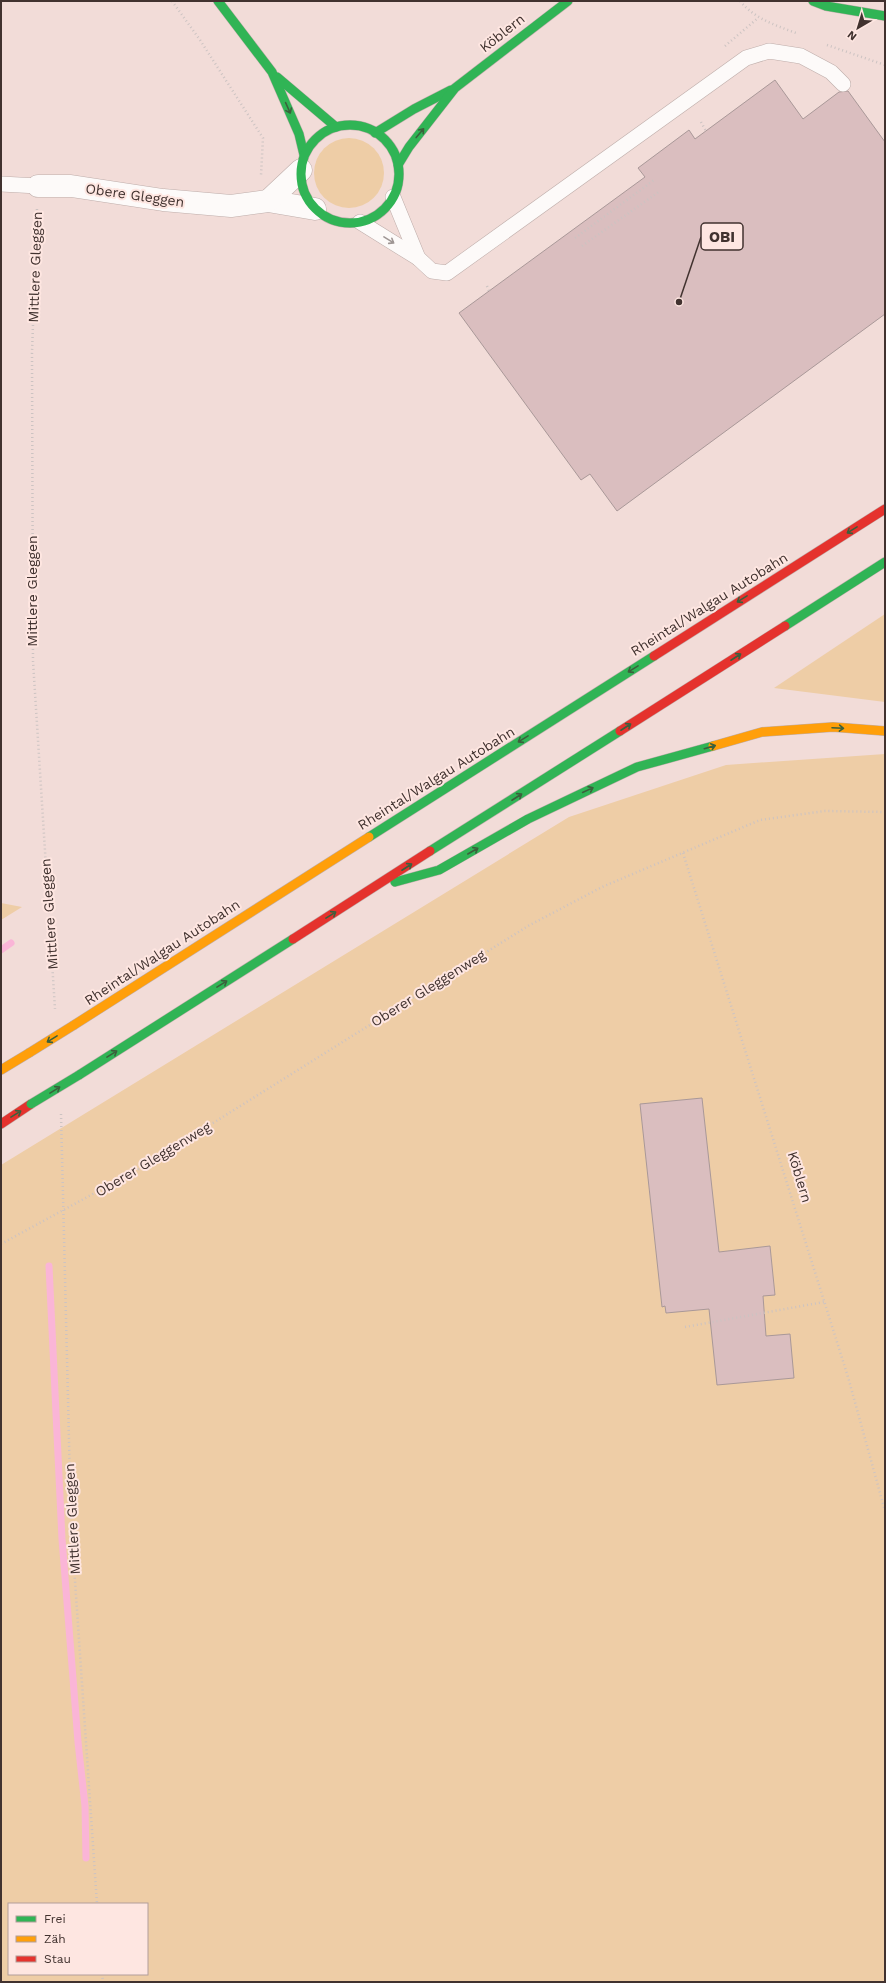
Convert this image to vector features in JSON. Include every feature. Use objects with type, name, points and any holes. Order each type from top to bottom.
[{"type":"main road","name":"Köblern","points":[[218,1],[272,72],[336,127]]},
{"type":"main road","name":"Köblern","points":[[375,133],[414,109],[455,88],[549,14],[568,1]]},
{"type":"main road","points":[[813,1],[826,6],[885,16]]},
{"type":"main road","name":"Köblern","points":[[272,72],[299,134],[303,163],[302,184],[307,198],[315,209],[336,221],[360,222],[374,217],[384,208],[393,197],[398,176],[398,165],[409,147],[455,88]]},
{"type":"main road","points":[[303,163],[312,142],[323,133],[336,127],[349,125],[363,127],[375,133],[385,141],[393,152],[398,165]]},
{"type":"main road","name":"Rheintal/Walgau Autobahn","points":[[1,1070],[885,509]]},
{"type":"main road","points":[[1,1124],[885,562]]},
{"type":"main road","points":[[374,888],[439,870],[528,819],[637,767],[762,732],[833,727],[885,731]]},
{"type":"street","points":[[268,201],[303,163]]},
{"type":"street","name":"Obere Gleggen","points":[[38,186],[71,186],[163,200],[231,206],[268,201],[315,209]]},
{"type":"lane","points":[[360,222],[418,258],[432,271],[447,273],[746,58],[769,51],[801,56],[831,72],[843,84]]},
{"type":"lane","name":"Obere Gleggen","points":[[1,184],[38,186]]},
{"type":"lane","points":[[393,197],[418,258]]},
{"type":"path","points":[[172,1],[200,40],[263,138],[260,170],[268,201]]},
{"type":"path","points":[[701,122],[706,131]]},
{"type":"path","points":[[575,238],[654,180]]},
{"type":"path","name":"Mittlere Gleggen","points":[[38,186],[32,353],[33,661],[54,995]]},
{"type":"path","points":[[582,246],[660,191]]},
{"type":"path","points":[[486,286],[489,291]]},
{"type":"path","name":"Oberer Gleggenweg","points":[[1,1244],[146,1165],[528,926],[602,887],[760,820],[825,811],[885,812]]},
{"type":"path","name":"Köblern","points":[[683,853],[848,1377],[885,1511]]},
{"type":"path","name":"Mittlere Gleggen","points":[[62,1133],[71,1522],[97,1903]]},
{"type":"path","points":[[685,1327],[824,1302]]},
{"type":"shaded area","points":[[342,138],[356,138],[369,144],[378,153],[382,159],[384,173],[382,187],[374,198],[363,206],[356,208],[342,208],[335,206],[324,198],[316,187],[314,180],[314,166],[316,159],[324,148],[335,140]]},
{"type":"shaded area","points":[[885,614],[885,702],[774,688]]},
{"type":"shaded area","points":[[885,754],[885,1982],[1,1982],[1,1165],[569,817],[726,765]]},
{"type":"shaded area","points":[[1,903],[22,907],[1,920]]},
{"type":"building","points":[[775,80],[803,119],[839,92],[848,91],[885,142],[885,314],[617,511],[590,474],[581,480],[459,313],[645,177],[638,168],[689,130],[695,139]]},
{"type":"building","points":[[702,1098],[719,1252],[770,1246],[775,1295],[763,1296],[766,1336],[790,1334],[794,1378],[717,1385],[709,1309],[666,1313],[665,1306],[662,1307],[640,1104]]},
{"type":"waterway","points":[[1,950],[11,943]]},
{"type":"waterway","points":[[49,1266],[62,1539],[78,1742],[85,1806],[86,1858]]},
{"type":"traffic: fast","points":[[218,1],[272,72],[299,134],[304,155]]},
{"type":"traffic: fast","points":[[398,165],[409,147],[455,88],[568,1]]},
{"type":"traffic: fast","points":[[813,1],[826,6],[885,16]]},
{"type":"traffic: fast","points":[[277,77],[336,127]]},
{"type":"traffic: fast","points":[[375,133],[414,109],[451,90]]},
{"type":"traffic: fast","points":[[350,125],[369,129],[384,140],[395,155],[399,174],[395,193],[384,208],[369,219],[350,223],[331,219],[316,208],[305,193],[301,174],[305,155],[316,140],[331,129],[350,125]]},
{"type":"traffic: fast","points":[[785,626],[885,562]]},
{"type":"traffic: fast","points":[[369,837],[654,656]]},
{"type":"traffic: fast","points":[[430,851],[620,731]]},
{"type":"traffic: fast","points":[[395,882],[439,870],[528,819],[637,767],[713,746]]},
{"type":"traffic: fast","points":[[79,1075],[293,939]]},
{"type":"traffic: fast","points":[[31,1104],[79,1075]]},
{"type":"traffic: slow","points":[[713,746],[762,732],[833,727],[885,731]]},
{"type":"traffic: slow","points":[[74,1025],[369,837]]},
{"type":"traffic: slow","points":[[29,1053],[74,1025]]},
{"type":"traffic: slow","points":[[1,1070],[29,1053]]},
{"type":"traffic: jam","points":[[654,656],[885,509]]},
{"type":"traffic: jam","points":[[620,731],[785,626]]},
{"type":"traffic: jam","points":[[293,939],[430,851]]},
{"type":"traffic: jam","points":[[1,1124],[31,1104]]},
{"type":"place","name":"OBI","points":[[679,302]]}]
